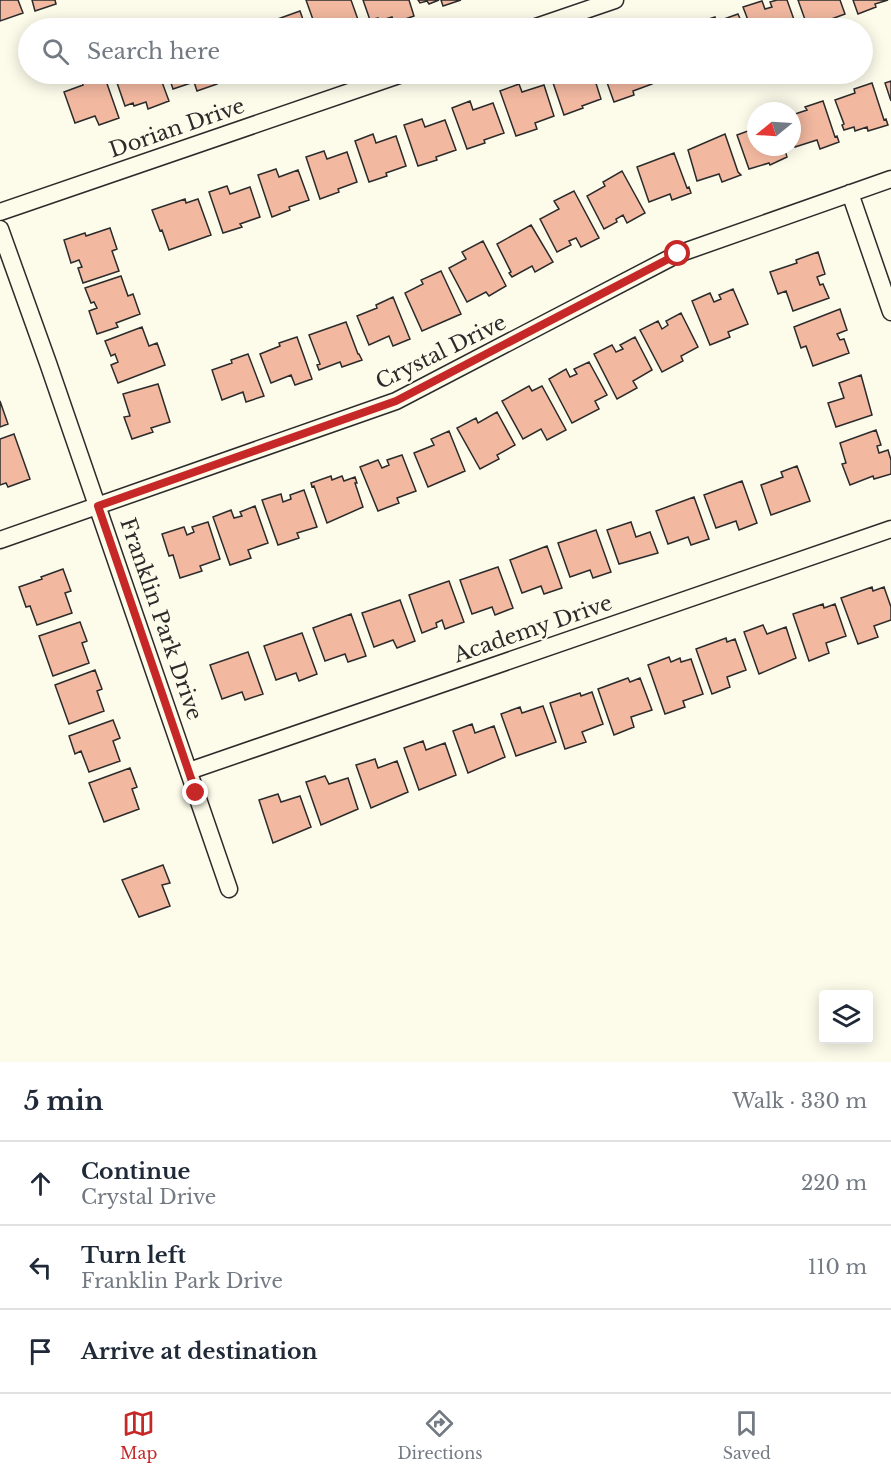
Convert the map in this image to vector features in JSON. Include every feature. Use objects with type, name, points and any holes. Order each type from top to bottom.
[{"type":"street","points":[[562,18],[615,0]]},
{"type":"street","name":"Dorian Drive","points":[[0,212],[373,84]]},
{"type":"street","name":"Crystal Drive","points":[[0,540],[396,401],[678,254],[891,179]]},
{"type":"street","points":[[850,193],[891,312]]},
{"type":"street","name":"Franklin Park Drive","points":[[0,229],[229,889]]},
{"type":"street","name":"Academy Drive","points":[[189,771],[891,529]]},
{"type":"building","points":[[0,0],[18,0],[23,13],[0,21]]},
{"type":"building","points":[[32,0],[55,0],[56,4],[35,11]]},
{"type":"building","points":[[306,0],[351,0],[357,18],[312,18]]},
{"type":"building","points":[[363,0],[409,0],[414,16],[408,18],[369,18]]},
{"type":"building","points":[[418,0],[439,0],[429,4],[427,1],[420,3]]},
{"type":"building","points":[[441,0],[461,0],[443,6]]},
{"type":"building","points":[[787,0],[793,18],[747,18],[743,7],[762,1],[765,9],[772,7],[770,2]]},
{"type":"building","points":[[798,0],[840,0],[845,14],[834,18],[804,18]]},
{"type":"building","points":[[853,0],[888,0],[875,4],[876,7],[858,14]]},
{"type":"building","points":[[300,11],[302,18],[280,18]]},
{"type":"building","points":[[738,14],[740,18],[727,18]]},
{"type":"building","points":[[891,81],[891,101],[885,83]]},
{"type":"building","points":[[107,84],[119,118],[99,125],[95,116],[75,123],[64,92],[83,85]]},
{"type":"building","points":[[117,84],[163,84],[169,101],[148,109],[146,102],[125,106]]},
{"type":"building","points":[[171,84],[188,84],[173,89]]},
{"type":"building","points":[[195,84],[217,84],[197,91]]},
{"type":"building","points":[[519,84],[522,92],[544,85],[554,116],[535,123],[537,129],[516,136],[500,91]]},
{"type":"building","points":[[553,84],[596,84],[601,99],[564,115]]},
{"type":"building","points":[[608,84],[652,84],[633,91],[634,95],[614,102]]},
{"type":"building","points":[[872,84],[884,120],[886,119],[888,125],[868,131],[867,127],[855,131],[854,127],[844,130],[835,100],[855,93],[854,89]]},
{"type":"building","points":[[470,101],[473,110],[493,103],[504,133],[467,149],[452,108]]},
{"type":"building","points":[[823,101],[835,137],[837,136],[839,142],[820,149],[817,140],[801,145],[801,112],[807,110],[805,107]]},
{"type":"building","points":[[422,119],[425,127],[445,120],[456,150],[436,157],[437,160],[418,166],[404,125]]},
{"type":"building","points":[[747,131],[747,156],[787,157],[770,165],[769,163],[749,169],[737,135]]},
{"type":"building","points":[[373,134],[376,143],[396,136],[406,166],[369,182],[355,141]]},
{"type":"building","points":[[725,134],[741,175],[722,182],[719,174],[697,181],[688,150]]},
{"type":"building","points":[[324,151],[327,159],[347,152],[357,182],[320,199],[306,157]]},
{"type":"building","points":[[674,153],[691,193],[672,200],[670,194],[649,202],[637,167]]},
{"type":"building","points":[[276,169],[279,177],[298,170],[309,200],[289,207],[290,210],[272,217],[258,175]]},
{"type":"building","points":[[622,171],[645,213],[627,223],[623,215],[616,219],[617,222],[604,229],[587,196],[605,186],[603,182]]},
{"type":"building","points":[[227,186],[230,194],[250,187],[260,217],[240,224],[242,227],[223,233],[209,192]]},
{"type":"building","points":[[574,191],[599,238],[581,247],[576,238],[569,241],[571,245],[557,252],[540,219],[559,209],[554,201]]},
{"type":"building","points":[[185,199],[186,203],[198,199],[211,235],[169,250],[152,210]]},
{"type":"building","points":[[531,225],[553,262],[535,272],[532,266],[512,277],[497,244]]},
{"type":"building","points":[[110,228],[117,249],[112,251],[119,271],[83,283],[78,268],[82,267],[79,260],[71,263],[64,240]]},
{"type":"building","points":[[483,241],[506,286],[489,296],[486,292],[467,302],[449,268],[466,259],[462,252]]},
{"type":"building","points":[[818,252],[825,274],[817,277],[829,298],[793,311],[786,291],[778,294],[770,272],[797,263],[796,260]]},
{"type":"building","points":[[441,271],[461,314],[422,331],[405,293],[423,284],[421,280]]},
{"type":"building","points":[[121,276],[128,296],[133,294],[140,314],[116,323],[118,327],[97,334],[89,311],[97,308],[94,302],[91,303],[85,288]]},
{"type":"building","points":[[733,289],[748,324],[728,332],[730,337],[710,345],[692,301],[710,293],[714,302],[721,299],[719,295]]},
{"type":"building","points":[[393,297],[410,339],[393,346],[389,336],[369,345],[357,316],[377,308],[376,305]]},
{"type":"building","points":[[840,309],[847,330],[837,334],[840,340],[844,339],[849,353],[813,366],[806,346],[801,348],[794,327]]},
{"type":"building","points":[[681,313],[698,347],[681,356],[683,361],[662,372],[640,330],[658,321],[662,329],[668,325],[666,321]]},
{"type":"building","points":[[346,322],[362,360],[342,367],[340,362],[319,370],[317,365],[320,364],[309,335]]},
{"type":"building","points":[[142,327],[149,346],[157,343],[165,365],[118,383],[111,365],[118,362],[115,354],[111,356],[105,341]]},
{"type":"building","points":[[297,337],[312,379],[295,385],[291,375],[271,383],[260,354],[280,346],[279,343]]},
{"type":"building","points":[[635,337],[652,370],[633,381],[637,388],[617,399],[594,354],[612,345],[616,352],[623,349],[620,345]]},
{"type":"building","points":[[248,354],[264,396],[246,402],[243,392],[222,400],[212,370]]},
{"type":"building","points":[[589,362],[607,395],[595,401],[599,409],[572,423],[549,379],[566,369],[570,377],[577,374],[574,369]]},
{"type":"building","points":[[861,375],[872,415],[836,427],[828,403],[844,398],[839,383]]},
{"type":"building","points":[[158,384],[170,422],[151,428],[153,432],[132,439],[124,417],[130,416],[123,394]]},
{"type":"building","points":[[529,386],[532,391],[542,386],[566,430],[547,440],[541,429],[523,439],[502,401]]},
{"type":"building","points":[[0,401],[8,424],[0,427]]},
{"type":"building","points":[[497,412],[515,445],[497,455],[499,459],[480,469],[457,428],[476,418],[478,423]]},
{"type":"building","points":[[876,430],[881,445],[877,446],[879,453],[888,450],[891,474],[874,479],[873,476],[850,485],[842,464],[846,463],[840,443]]},
{"type":"building","points":[[449,431],[465,471],[428,487],[414,453],[434,445],[431,439]]},
{"type":"building","points":[[14,434],[30,479],[8,487],[6,483],[0,485],[0,439]]},
{"type":"building","points":[[402,455],[416,491],[397,498],[399,503],[378,511],[360,467],[378,460],[382,468],[389,465],[387,460]]},
{"type":"building","points":[[797,466],[810,501],[771,515],[761,485],[783,477],[781,472]]},
{"type":"building","points":[[331,476],[332,480],[342,476],[344,481],[355,477],[363,507],[327,523],[311,483]]},
{"type":"building","points":[[742,481],[757,523],[739,530],[736,521],[716,528],[704,495]]},
{"type":"building","points":[[304,490],[317,527],[297,533],[299,538],[278,545],[262,500],[281,494],[283,502],[291,499],[290,495]]},
{"type":"building","points":[[694,497],[709,539],[691,545],[688,537],[668,544],[656,511]]},
{"type":"building","points":[[255,506],[268,543],[248,550],[251,558],[230,565],[213,517],[231,510],[234,518],[242,516],[240,512]]},
{"type":"building","points":[[208,522],[220,559],[200,566],[202,571],[180,578],[173,555],[169,556],[162,534],[184,527],[187,535],[194,532],[192,527]]},
{"type":"building","points":[[631,522],[636,537],[650,532],[658,553],[619,564],[607,530]]},
{"type":"building","points":[[596,530],[611,572],[593,578],[590,570],[570,577],[558,543]]},
{"type":"building","points":[[547,546],[562,588],[544,594],[541,586],[522,593],[510,560]]},
{"type":"building","points":[[498,567],[513,608],[495,615],[492,607],[472,614],[460,580]]},
{"type":"building","points":[[63,569],[71,591],[65,593],[72,613],[37,625],[30,606],[26,607],[19,587]]},
{"type":"building","points":[[449,581],[464,622],[445,629],[442,620],[436,623],[437,627],[422,633],[409,595]]},
{"type":"building","points":[[872,587],[873,591],[884,587],[891,607],[891,620],[874,626],[878,637],[858,644],[841,598]]},
{"type":"building","points":[[400,600],[415,641],[397,648],[393,640],[374,647],[362,613]]},
{"type":"building","points":[[823,604],[824,608],[835,604],[846,636],[826,643],[829,653],[809,661],[793,614]]},
{"type":"building","points":[[351,614],[366,656],[348,662],[345,654],[325,661],[313,628]]},
{"type":"building","points":[[80,622],[87,641],[82,643],[89,663],[53,676],[39,636]]},
{"type":"building","points":[[763,625],[767,634],[786,627],[796,658],[759,674],[744,632]]},
{"type":"building","points":[[302,633],[317,674],[299,681],[296,673],[276,680],[264,646]]},
{"type":"building","points":[[726,638],[727,642],[735,639],[746,670],[727,677],[730,687],[712,694],[696,649]]},
{"type":"building","points":[[248,652],[263,694],[245,700],[242,692],[222,699],[210,665]]},
{"type":"building","points":[[669,657],[671,662],[680,658],[681,662],[691,659],[703,694],[683,701],[685,707],[665,714],[648,665]]},
{"type":"building","points":[[95,670],[102,689],[97,691],[104,711],[69,724],[55,685]]},
{"type":"building","points":[[628,678],[630,682],[640,678],[652,710],[631,717],[634,727],[614,735],[598,689]]},
{"type":"building","points":[[592,692],[603,724],[582,732],[586,742],[565,749],[550,703],[580,693],[581,696]]},
{"type":"building","points":[[543,706],[556,742],[516,756],[501,714],[520,707],[522,713]]},
{"type":"building","points":[[113,720],[120,738],[113,741],[120,761],[89,772],[81,751],[75,754],[69,736]]},
{"type":"building","points":[[472,724],[475,733],[494,726],[505,757],[468,773],[453,731]]},
{"type":"building","points":[[423,741],[426,750],[445,743],[456,775],[419,790],[404,748]]},
{"type":"building","points":[[375,759],[378,768],[397,761],[408,792],[371,808],[356,765]]},
{"type":"building","points":[[130,768],[137,787],[132,789],[139,809],[104,822],[89,783]]},
{"type":"building","points":[[325,776],[329,784],[348,778],[358,809],[321,825],[306,782]]},
{"type":"building","points":[[278,794],[281,802],[300,796],[311,827],[273,843],[259,800]]},
{"type":"building","points":[[163,865],[170,883],[162,885],[170,906],[139,917],[122,880]]},
{"type":"route","points":[[196,793],[98,506],[396,401],[678,254]]}]
